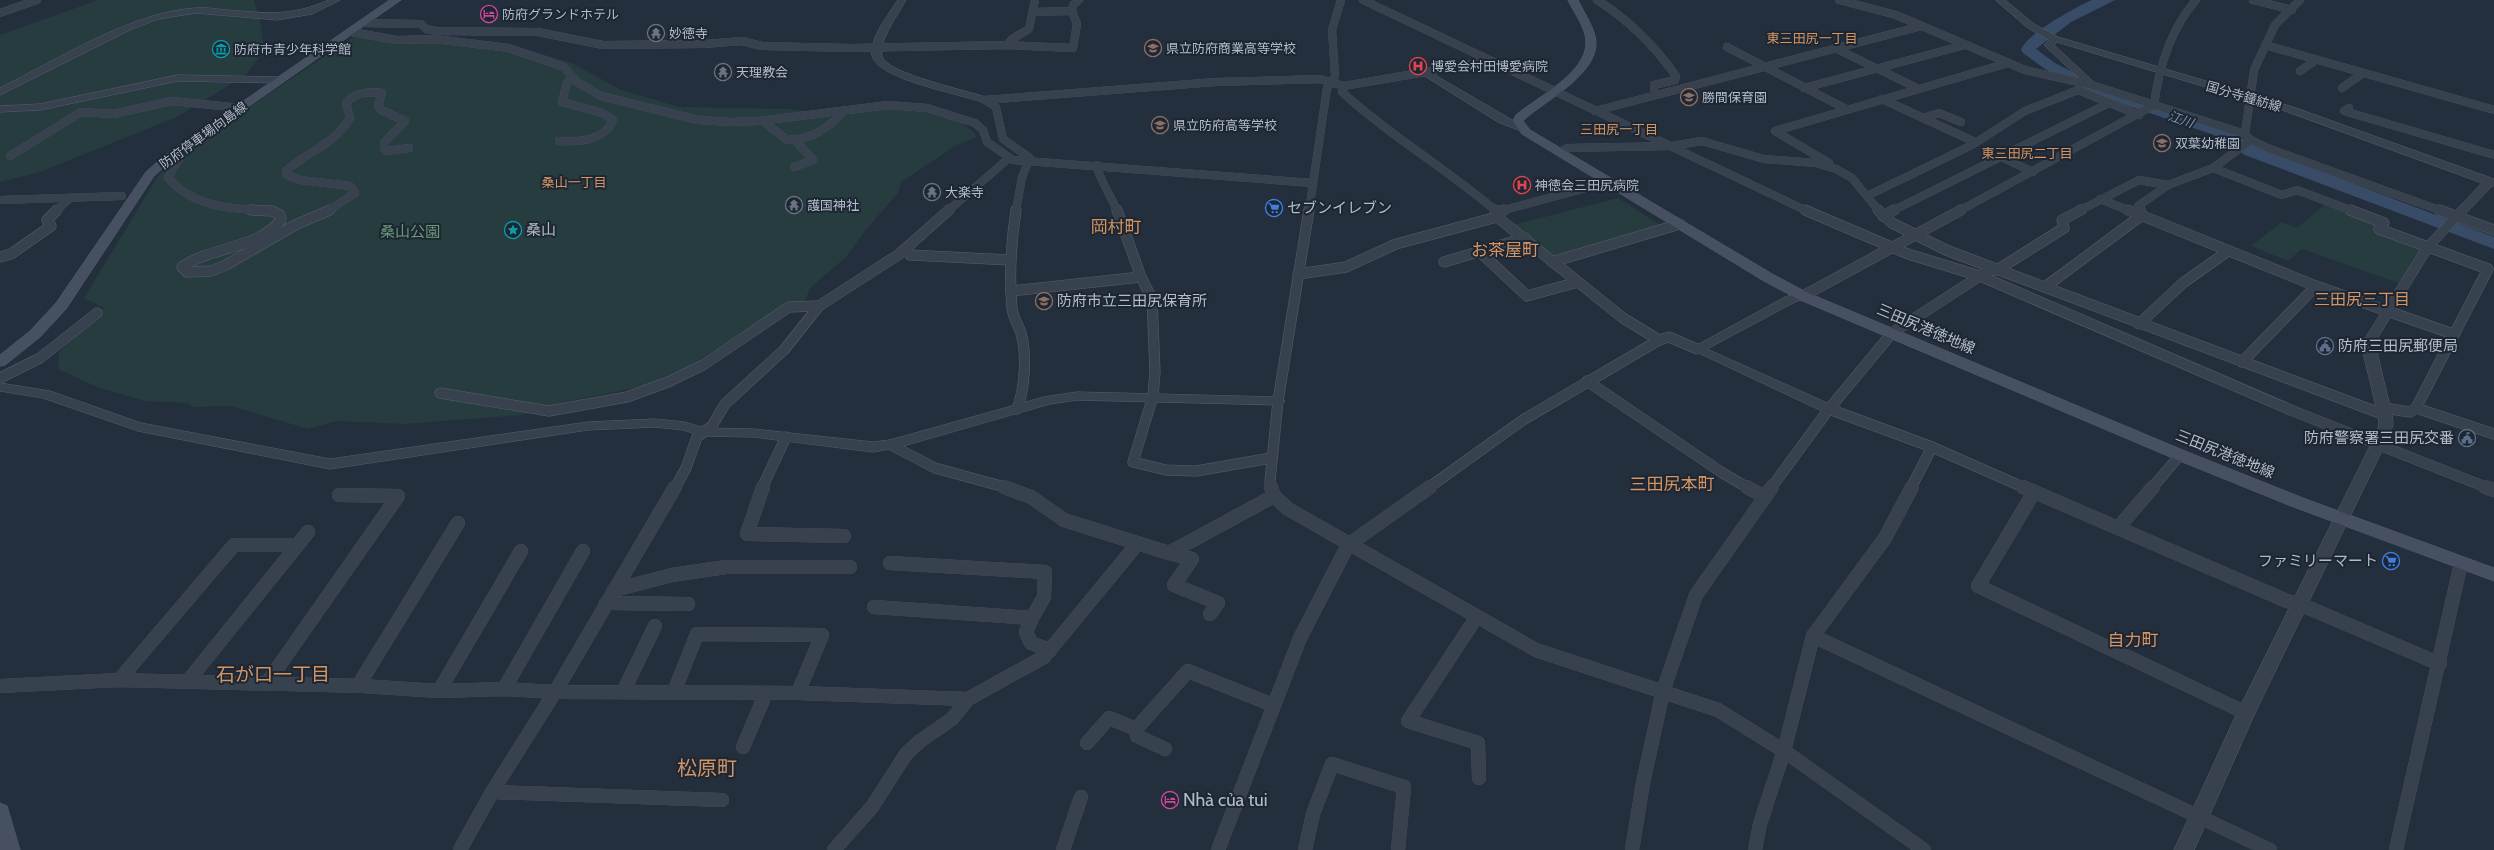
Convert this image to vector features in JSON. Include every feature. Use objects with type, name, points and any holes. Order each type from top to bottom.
[{"type":"main road","name":"防府停車場向島線","points":[[0,362],[35,334],[61,306],[150,174],[188,144],[396,0]]},
{"type":"main road","points":[[1521,128],[1518,121],[1520,117],[1554,91],[1584,65],[1591,51],[1586,29],[1573,0]]},
{"type":"main road","name":"三田尻港徳地線","points":[[1521,128],[1558,152],[1769,278],[1803,296],[2180,455],[2494,575]]},
{"type":"main road","points":[[0,812],[10,850]]},
{"type":"street","points":[[0,13],[37,0]]},
{"type":"street","points":[[0,92],[129,27],[156,17],[196,10],[278,17],[309,12],[336,0]]},
{"type":"street","points":[[902,0],[878,47],[878,60],[886,68],[898,74],[967,92],[996,107],[1003,139],[1030,158],[1030,161]]},
{"type":"street","points":[[1007,45],[1012,39],[1029,30],[1036,0]]},
{"type":"street","points":[[1072,11],[1075,2],[1079,0]]},
{"type":"street","points":[[1340,0],[1332,30],[1335,75],[1333,82],[1327,88],[1278,401],[1271,458],[1270,481],[1274,496],[1288,509],[1348,545],[1476,618],[1536,650],[1718,710],[1784,751],[1924,850]]},
{"type":"street","points":[[1362,0],[1595,111],[1892,248],[1929,263],[1980,276],[2172,360],[2379,445],[2494,490]]},
{"type":"street","points":[[1597,0],[1612,9],[1643,34],[1676,76],[1675,80],[1654,85],[1654,94]]},
{"type":"street","points":[[1839,0],[1896,15],[2036,74],[2092,85],[2245,134],[2251,140],[2298,160],[2494,230]]},
{"type":"street","name":"国分寺鐘紡線","points":[[2000,0],[2031,26],[2055,39],[2160,72],[2289,109],[2492,182]]},
{"type":"street","points":[[1697,349],[1789,300],[1803,296],[1914,235],[2140,115],[2154,105],[2160,72],[2179,20],[2196,0]]},
{"type":"street","points":[[2253,0],[2292,10]]},
{"type":"street","points":[[2245,134],[2254,70],[2275,25],[2292,10],[2300,0]]},
{"type":"street","points":[[363,23],[421,24],[426,29],[437,31],[552,33],[592,44],[704,44],[742,42],[762,46],[878,47],[1007,45],[1073,48],[1077,27],[1076,15],[1072,11],[1033,12]]},
{"type":"street","points":[[1595,111],[1654,94],[1922,26]]},
{"type":"street","points":[[351,32],[397,40],[435,39],[474,46],[509,48],[564,67],[571,78],[593,93],[700,121],[763,121],[845,110],[909,105],[924,107],[969,119],[981,128],[986,135],[987,142],[1013,160],[1097,165],[1313,183]]},
{"type":"street","points":[[2055,39],[2049,45],[2092,85]]},
{"type":"street","points":[[1804,88],[1965,45]]},
{"type":"street","points":[[2265,45],[2494,110]]},
{"type":"street","points":[[1727,47],[1846,109]]},
{"type":"street","points":[[1835,48],[1919,89]]},
{"type":"street","points":[[2300,71],[2316,60]]},
{"type":"street","points":[[985,100],[1216,82],[1320,79],[1344,86],[1489,61]]},
{"type":"street","points":[[1836,169],[1830,163],[1775,131],[1846,109],[2008,63]]},
{"type":"street","points":[[1426,73],[1502,120],[1521,128]]},
{"type":"street","points":[[2342,88],[2364,73]]},
{"type":"street","points":[[0,109],[40,106],[178,78],[281,80]]},
{"type":"street","points":[[559,141],[581,141],[601,134],[609,129],[613,120],[608,115],[568,106],[562,102],[567,83],[571,78]]},
{"type":"street","points":[[2075,81],[2078,90]]},
{"type":"street","points":[[1344,86],[1342,92],[1375,121],[1473,189],[1497,214],[1552,262],[1623,318],[1659,340]]},
{"type":"street","points":[[1867,196],[1975,142],[2025,111],[2078,90],[2109,104],[2140,115]]},
{"type":"street","points":[[188,144],[168,177],[175,186],[205,202],[226,209],[272,211],[280,215],[281,220],[272,230],[261,235],[198,256],[182,267],[186,272],[199,272],[226,265],[295,225],[335,208],[355,193],[350,186],[300,180],[287,175],[286,171],[305,157],[320,149],[344,128],[350,118],[346,103],[350,98],[363,93],[382,93],[378,106],[381,110],[405,121],[384,143],[384,148],[388,151],[409,148]]},
{"type":"street","points":[[1882,100],[1975,142]]},
{"type":"street","points":[[10,156],[81,112],[113,114],[142,106],[172,102],[241,108]]},
{"type":"street","points":[[1883,216],[1998,156],[2109,104]]},
{"type":"street","points":[[2349,108],[2344,111],[2494,155]]},
{"type":"street","points":[[763,121],[787,140],[811,139],[826,131],[845,110]]},
{"type":"street","points":[[1923,118],[1939,113],[1960,122]]},
{"type":"street","points":[[794,167],[813,160],[796,140]]},
{"type":"street","points":[[2142,215],[2138,206],[2168,185],[2214,168],[2251,140]]},
{"type":"street","points":[[1558,152],[1568,148],[1672,146],[1702,141],[1714,143],[1764,158],[1816,163],[1836,169],[1852,178],[1883,216],[1914,235],[1946,250],[2242,362],[2384,412],[2410,412],[2416,408],[2488,269],[2379,229],[2384,223],[2297,190],[2282,196],[2214,168]]},
{"type":"street","points":[[1998,156],[2033,172]]},
{"type":"street","points":[[460,850],[492,792],[555,692],[686,468],[697,437],[712,426],[725,404],[797,336],[809,316],[819,306],[898,255],[1009,158]]},
{"type":"street","points":[[1017,409],[1023,393],[1024,369],[1021,333],[1014,321],[1011,291],[1010,247],[1022,177],[1030,161]]},
{"type":"street","points":[[1097,165],[1098,175],[1111,194],[1141,277],[1152,299],[1155,372],[1153,396],[1133,462],[1166,470],[1196,471],[1271,458]]},
{"type":"street","points":[[1632,850],[1643,783],[1663,691],[1696,595],[1829,409],[1892,333],[1989,270],[1997,270],[2064,228],[2062,220],[2139,180],[2168,185]]},
{"type":"street","points":[[1298,274],[1346,267],[1396,244],[1608,182]]},
{"type":"street","points":[[2184,850],[2200,818],[2246,713],[2301,606],[2342,518],[2379,445],[2386,424],[2370,348],[2372,337],[2428,246],[2455,217],[2492,182]]},
{"type":"street","points":[[0,200],[122,196]]},
{"type":"street","points":[[0,257],[11,254],[51,226],[47,220],[70,198]]},
{"type":"street","points":[[2100,199],[2316,286],[2453,334]]},
{"type":"street","points":[[2045,287],[2142,215]]},
{"type":"street","points":[[1552,262],[1680,224]]},
{"type":"street","points":[[1444,262],[1525,238]]},
{"type":"street","points":[[2140,324],[2183,284],[2228,251]]},
{"type":"street","points":[[1480,252],[1527,296],[1578,282]]},
{"type":"street","points":[[910,255],[1010,260]]},
{"type":"street","points":[[1011,291],[1141,277]]},
{"type":"street","points":[[2242,362],[2316,286]]},
{"type":"street","points":[[440,393],[517,408],[548,411],[627,397],[668,382],[702,365],[789,308],[819,306]]},
{"type":"street","points":[[0,378],[24,368],[58,348],[97,313]]},
{"type":"street","points":[[1218,850],[1300,638],[1348,545],[1523,420],[1659,340],[1669,337],[1829,409],[1932,447],[2118,528],[2440,664]]},
{"type":"street","points":[[1587,381],[1721,472],[1765,497]]},
{"type":"street","points":[[0,387],[45,394],[138,427],[317,463],[347,463],[588,426],[655,423],[685,426],[703,432],[745,432],[857,446],[891,446],[1049,400],[1077,396],[1153,396],[1278,401]]},
{"type":"street","points":[[2416,408],[2494,434]]},
{"type":"street","points":[[786,437],[768,472],[752,511],[747,534],[844,536]]},
{"type":"street","points":[[891,446],[935,468],[1013,488],[1064,520],[1192,559],[1174,585],[1218,603],[1210,614]]},
{"type":"street","points":[[1755,850],[1760,824],[1784,751],[1812,636],[1885,538],[1932,447]]},
{"type":"street","points":[[2118,528],[2180,455]]},
{"type":"street","points":[[2034,492],[1978,586],[2246,713]]},
{"type":"street","points":[[267,683],[398,496],[339,495]]},
{"type":"street","points":[[1169,553],[1274,496]]},
{"type":"street","points":[[358,686],[458,523]]},
{"type":"street","points":[[188,681],[308,532]]},
{"type":"street","points":[[834,850],[872,807],[906,754],[920,741],[952,719],[968,699],[1044,657],[1138,543]]},
{"type":"street","points":[[119,680],[234,545],[298,545]]},
{"type":"street","points":[[439,691],[521,551]]},
{"type":"street","points":[[504,689],[583,551]]},
{"type":"street","points":[[890,563],[1045,572],[1044,596],[1026,632],[1031,642],[1050,650]]},
{"type":"street","points":[[2396,850],[2440,664],[2461,563]]},
{"type":"street","points":[[614,590],[672,575],[726,567],[850,567]]},
{"type":"street","points":[[606,603],[688,604]]},
{"type":"street","points":[[874,607],[1032,618]]},
{"type":"street","points":[[1476,618],[1408,721],[1478,743],[1478,778]]},
{"type":"street","points":[[623,692],[655,626]]},
{"type":"street","points":[[674,692],[697,634],[822,635],[798,693]]},
{"type":"street","points":[[1812,636],[2270,850]]},
{"type":"street","points":[[1165,749],[1136,736],[1136,729],[1188,671],[1273,705]]},
{"type":"street","points":[[0,686],[119,680],[358,686],[439,691],[504,689],[555,692],[798,693],[968,699]]},
{"type":"street","points":[[743,747],[766,693]]},
{"type":"street","points":[[1087,743],[1109,718],[1136,729]]},
{"type":"street","points":[[1305,850],[1313,814],[1332,764],[1404,787],[1398,850]]},
{"type":"street","points":[[492,792],[722,800]]},
{"type":"street","points":[[1063,850],[1081,797]]},
{"type":"green space","points":[[98,0],[254,0],[261,23],[264,50],[247,74],[179,116],[40,172],[0,182],[0,35]]},
{"type":"green space","name":"桑山公園","points":[[353,37],[401,41],[515,46],[572,63],[621,90],[679,107],[788,109],[818,113],[840,120],[852,113],[869,109],[889,107],[933,112],[952,118],[967,127],[977,137],[955,146],[901,182],[898,193],[864,232],[846,257],[811,287],[804,302],[785,305],[689,366],[645,386],[565,402],[521,415],[405,424],[337,421],[308,429],[231,406],[193,407],[188,403],[145,401],[97,387],[58,369],[59,352],[104,308],[84,298],[158,176],[174,159],[192,146]]},
{"type":"green space","points":[[1618,198],[1662,226],[1554,259],[1513,225]]},
{"type":"green space","points":[[2328,202],[2384,223],[2379,228],[2428,246],[2404,285],[2302,249],[2288,261],[2251,246],[2282,222],[2297,228]]},
{"type":"waterway","name":"江川","points":[[2108,0],[2097,3],[2066,19],[2029,47],[2028,50],[2050,66],[2097,90],[2220,132],[2251,151],[2494,243]]},
{"type":"place","name":"防府グランドホテル","points":[[489,14]]},
{"type":"place","name":"妙徳寺","points":[[656,33]]},
{"type":"place","name":"県立防府商業高等学校","points":[[1153,48]]},
{"type":"place","name":"防府市青少年科学館","points":[[221,49]]},
{"type":"place","name":"博愛会村田博愛病院","points":[[1418,66]]},
{"type":"place","name":"天理教会","points":[[723,72]]},
{"type":"place","name":"勝間保育園","points":[[1689,97]]},
{"type":"place","name":"県立防府高等学校","points":[[1160,125]]},
{"type":"place","name":"双葉幼稚園","points":[[2162,143]]},
{"type":"place","name":"神徳会三田尻病院","points":[[1522,185]]},
{"type":"place","name":"大楽寺","points":[[932,192]]},
{"type":"place","name":"護国神社","points":[[794,205]]},
{"type":"place","name":"セブンイレブン","points":[[1274,208]]},
{"type":"place","name":"桑山","points":[[513,230]]},
{"type":"place","name":"防府市立三田尻保育所","points":[[1044,301]]},
{"type":"place","name":"防府三田尻郵便局","points":[[2325,346]]},
{"type":"place","name":"防府警察署三田尻交番","points":[[2467,438]]},
{"type":"place","name":"ファミリーマート","points":[[2391,561]]},
{"type":"place","name":"Nhà của tui","points":[[1170,800]]},
{"type":"district","name":"東三田尻一丁目","points":[[1812,38]]},
{"type":"district","name":"三田尻一丁目","points":[[1619,129]]},
{"type":"district","name":"東三田尻二丁目","points":[[2027,153]]},
{"type":"district","name":"桑山一丁目","points":[[574,182]]},
{"type":"district","name":"岡村町","points":[[1116,227]]},
{"type":"district","name":"お茶屋町","points":[[1505,250]]},
{"type":"district","name":"三田尻三丁目","points":[[2362,299]]},
{"type":"district","name":"三田尻本町","points":[[1672,484]]},
{"type":"district","name":"自力町","points":[[2133,640]]},
{"type":"district","name":"石が口一丁目","points":[[273,674]]},
{"type":"district","name":"松原町","points":[[707,768]]}]
